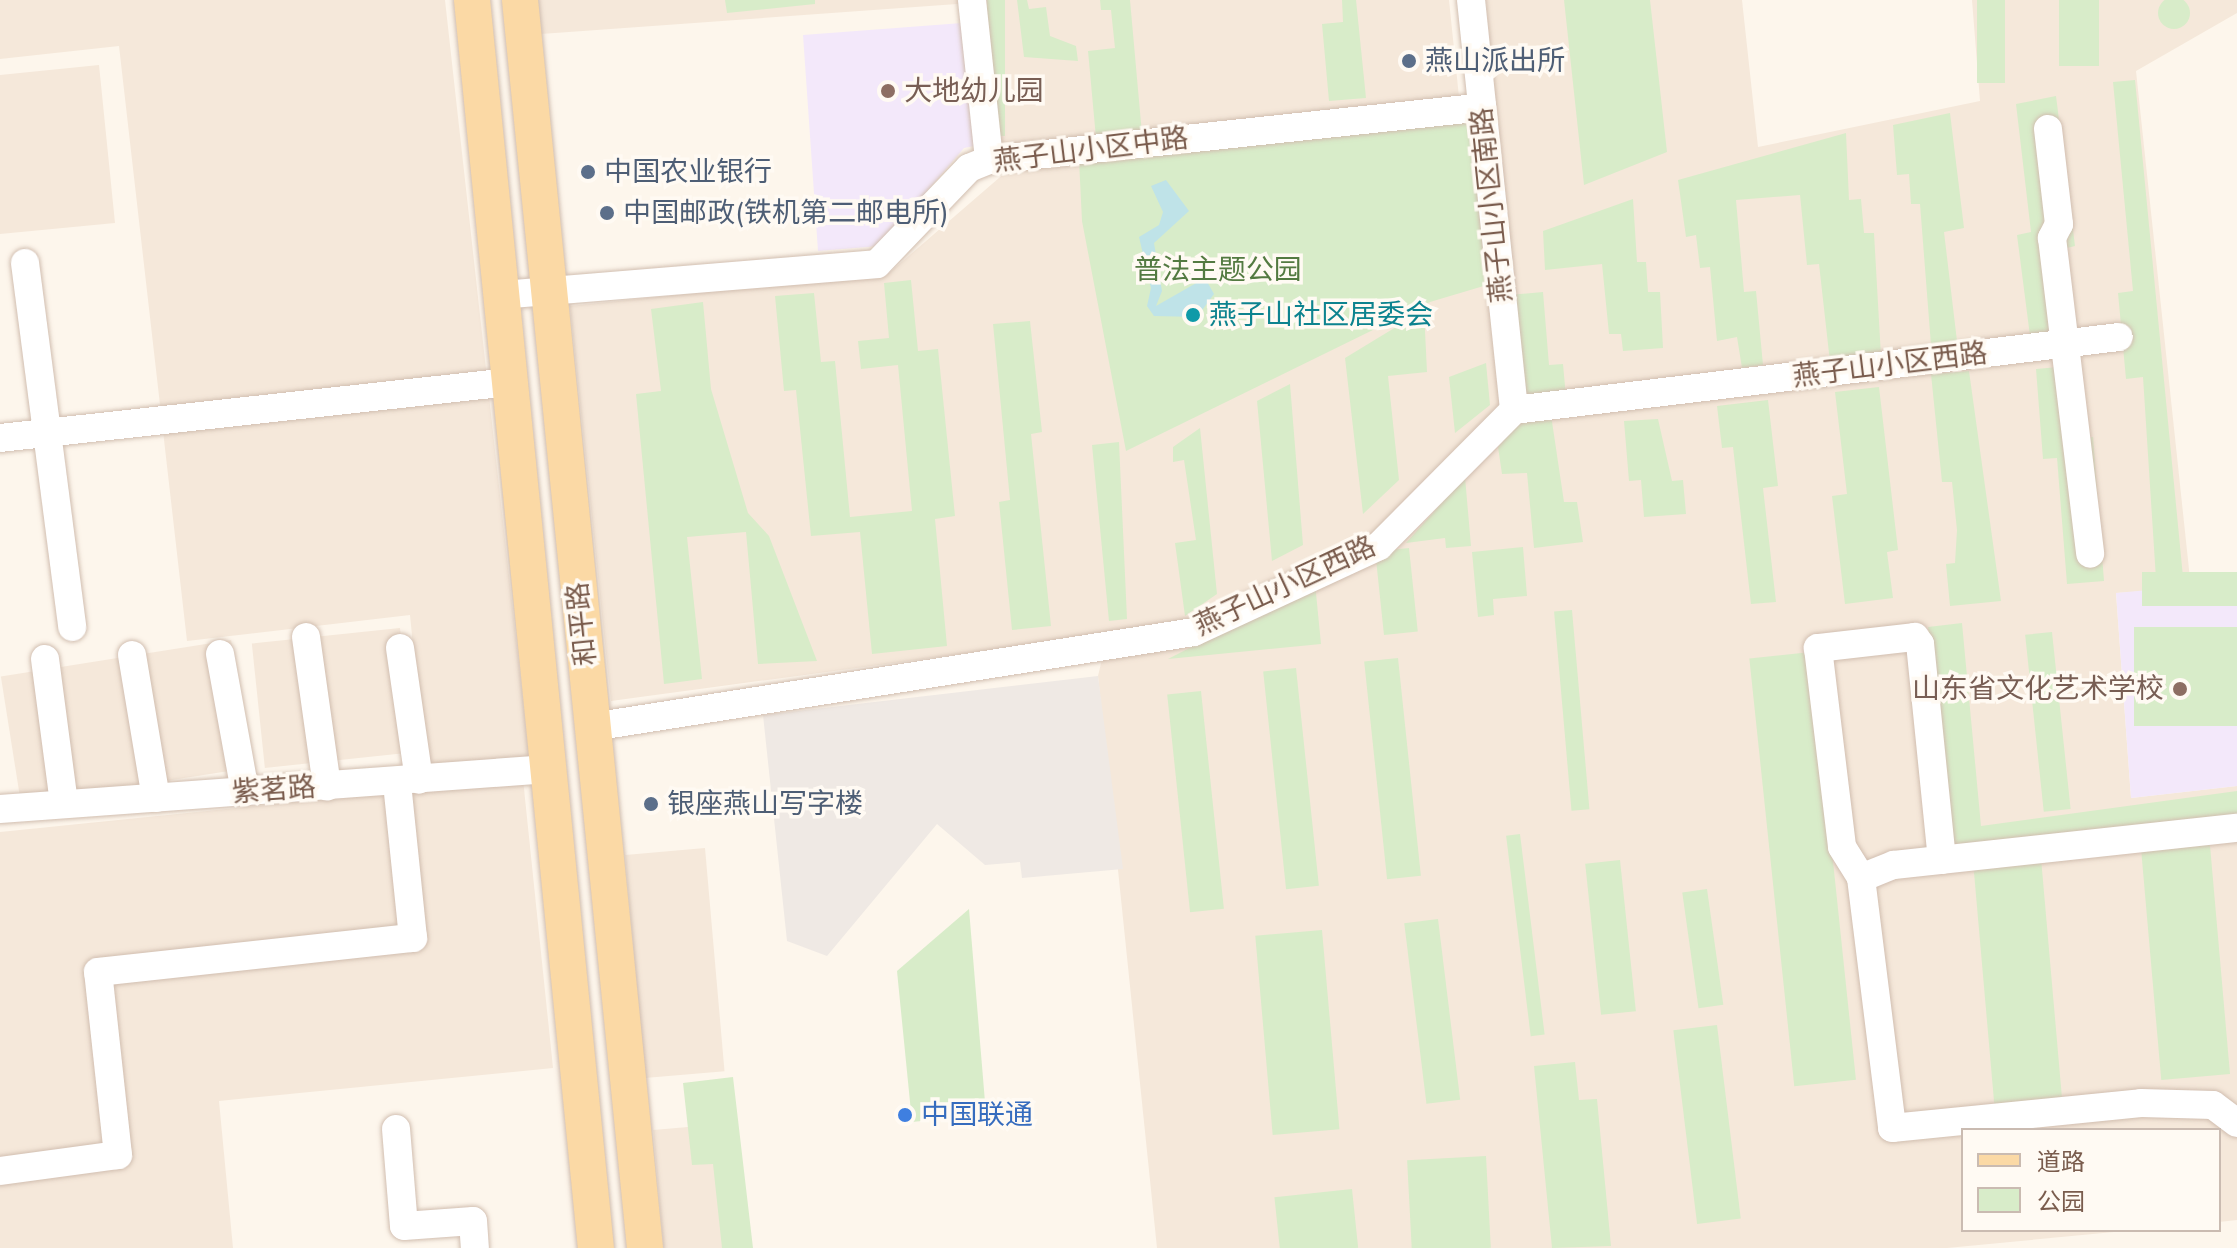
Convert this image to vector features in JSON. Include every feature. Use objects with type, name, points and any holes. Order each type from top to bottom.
[{"type":"main road","name":"和平路","points":[[472,0],[596,1248]]},
{"type":"main road","name":"和平路","points":[[520,0],[645,1248]]},
{"type":"street","points":[[972,0],[989,160]]},
{"type":"street","name":"燕子山小区南路","points":[[1471,0],[1514,410]]},
{"type":"street","name":"燕子山小区中路","points":[[501,295],[549,288],[877,264],[969,168],[989,160],[1482,107]]},
{"type":"street","points":[[2048,129],[2063,344],[2090,554]]},
{"type":"street","points":[[25,263],[44,433],[72,627]]},
{"type":"street","name":"燕子山小区西路","points":[[592,727],[1194,632],[1379,546],[1514,410],[2119,337]]},
{"type":"street","points":[[0,438],[510,382]]},
{"type":"street","points":[[306,637],[327,787]]},
{"type":"street","points":[[1942,860],[1920,644],[1915,637],[1818,648],[1842,847],[1861,878],[1892,1128],[2141,1103],[2213,1105],[2237,1123]]},
{"type":"street","points":[[0,1171],[118,1155],[98,972],[413,938],[400,648]]},
{"type":"street","points":[[220,654],[245,792]]},
{"type":"street","points":[[132,655],[156,798]]},
{"type":"street","points":[[45,659],[64,804]]},
{"type":"street","name":"紫茗路","points":[[0,809],[549,769]]},
{"type":"street","points":[[1861,878],[1870,870],[1942,860],[2237,828]]},
{"type":"street","points":[[396,1129],[404,1226],[473,1221],[475,1248]]},
{"type":"shaded area","points":[[0,0],[445,0],[529,756],[425,765],[410,615],[187,641],[119,46],[0,59]]},
{"type":"shaded area","points":[[538,0],[1449,0],[1459,97],[999,146],[985,2],[541,34]]},
{"type":"shaded area","points":[[1486,0],[1742,0],[1758,147],[1980,101],[1972,0],[2237,0],[2237,13],[2136,71],[2191,588],[2116,593],[2131,798],[2237,786],[2237,1220],[2221,1222],[2221,1128],[1961,1128],[1961,1232],[2114,1232],[1947,1248],[1157,1248],[1098,676],[1108,634],[611,701],[570,306],[889,273],[1014,165],[1474,112],[1506,233]]},
{"type":"shaded area","name":"大地幼儿园","points":[[962,23],[974,146],[964,148],[880,246],[818,251],[803,35]]},
{"type":"shaded area","points":[[99,65],[115,223],[0,234],[0,75]]},
{"type":"shaded area","name":"山东省文化艺术学校","points":[[2237,582],[2237,786],[2131,798],[2116,593]]},
{"type":"shaded area","points":[[400,628],[413,752],[265,768],[252,644]]},
{"type":"shaded area","points":[[231,640],[251,767],[21,804],[1,676]]},
{"type":"shaded area","points":[[1098,676],[1123,869],[1022,878],[1020,862],[985,865],[937,824],[827,956],[787,941],[763,715]]},
{"type":"shaded area","points":[[523,779],[553,1068],[219,1101],[233,1248],[0,1248],[0,832]]},
{"type":"shaded area","points":[[705,848],[725,1071],[645,1078],[625,855]]},
{"type":"shaded area","points":[[734,1123],[745,1248],[664,1248],[653,1130]]},
{"type":"green space","points":[[2182,-1],[2189,7],[2186,25],[2174,29],[2162,25],[2158,13],[2162,1]]},
{"type":"green space","points":[[725,0],[815,0],[815,4],[727,13]]},
{"type":"green space","points":[[987,0],[1005,0],[1005,136],[987,136]]},
{"type":"green space","points":[[1017,0],[1027,0],[1029,9],[1046,7],[1050,36],[1076,46],[1078,61],[1024,57]]},
{"type":"green space","points":[[1100,0],[1130,0],[1142,134],[1096,138],[1088,51],[1115,48],[1111,10],[1101,10]]},
{"type":"green space","points":[[1342,0],[1356,0],[1366,98],[1329,101],[1322,24],[1343,22]]},
{"type":"green space","points":[[1564,0],[1650,0],[1667,152],[1584,185]]},
{"type":"green space","points":[[1977,0],[2005,0],[2005,83],[1977,83]]},
{"type":"green space","points":[[2059,0],[2099,0],[2099,66],[2059,66]]},
{"type":"green space","points":[[2135,80],[2183,577],[2156,579],[2143,377],[2126,379],[2118,293],[2133,291],[2113,82]]},
{"type":"green space","points":[[2056,96],[2075,246],[2067,248],[2065,333],[2030,336],[2017,235],[2031,232],[2016,104]]},
{"type":"green space","points":[[1950,113],[1964,228],[1944,232],[1957,341],[1931,345],[1920,204],[1911,204],[1909,174],[1897,175],[1893,125]]},
{"type":"green space","name":"普法主题公园","points":[[1469,118],[1487,285],[1430,302],[1126,451],[1082,221],[1079,160]]},
{"type":"green space","points":[[1846,133],[1849,200],[1861,199],[1864,233],[1874,233],[1881,356],[1830,362],[1819,264],[1807,265],[1800,195],[1736,200],[1744,292],[1756,291],[1763,365],[1742,368],[1737,337],[1717,341],[1710,267],[1700,268],[1696,235],[1686,237],[1678,180]]},
{"type":"green space","points":[[1633,199],[1637,262],[1646,262],[1648,292],[1660,292],[1663,348],[1623,351],[1621,334],[1609,334],[1602,264],[1545,270],[1543,231]]},
{"type":"green space","points":[[911,280],[918,351],[938,349],[955,516],[935,519],[947,646],[872,654],[860,532],[811,536],[796,390],[784,391],[775,296],[814,293],[821,362],[835,361],[850,517],[912,511],[898,365],[861,369],[858,341],[889,338],[884,283]]},
{"type":"green space","points":[[1543,292],[1549,365],[1563,364],[1566,397],[1517,401],[1508,295]]},
{"type":"green space","points":[[703,302],[711,389],[748,513],[769,536],[817,661],[758,664],[746,532],[687,537],[702,679],[664,684],[636,394],[661,391],[651,309]]},
{"type":"green space","points":[[1424,310],[1427,372],[1388,376],[1399,480],[1363,514],[1345,358]]},
{"type":"green space","points":[[1030,321],[1042,432],[1031,434],[1051,626],[1012,630],[999,502],[1010,500],[993,324]]},
{"type":"green space","points":[[1486,363],[1490,405],[1455,433],[1449,377]]},
{"type":"green space","points":[[2069,366],[2083,438],[2093,437],[2104,581],[2067,584],[2057,458],[2043,459],[2036,369]]},
{"type":"green space","points":[[1969,371],[2001,601],[1950,606],[1946,564],[1955,563],[1957,530],[1952,482],[1942,482],[1931,374]]},
{"type":"green space","points":[[1290,384],[1303,545],[1272,561],[1257,401]]},
{"type":"green space","points":[[1879,387],[1898,550],[1887,552],[1893,598],[1845,604],[1832,496],[1847,494],[1835,392]]},
{"type":"green space","points":[[1768,400],[1778,486],[1763,488],[1776,602],[1751,604],[1733,447],[1722,448],[1717,406]]},
{"type":"green space","points":[[1551,415],[1564,502],[1577,502],[1583,542],[1534,548],[1527,473],[1502,474],[1498,447],[1522,418]]},
{"type":"green space","points":[[1658,419],[1672,481],[1683,480],[1686,514],[1644,517],[1641,480],[1629,481],[1624,421]]},
{"type":"green space","points":[[1200,428],[1217,594],[1185,616],[1175,543],[1196,540],[1184,460],[1173,462],[1173,447]]},
{"type":"green space","points":[[1119,442],[1127,619],[1109,621],[1092,445]]},
{"type":"green space","points":[[1465,477],[1471,546],[1446,548],[1445,538],[1406,543]]},
{"type":"green space","points":[[1523,547],[1527,596],[1493,599],[1494,615],[1478,617],[1472,552]]},
{"type":"green space","points":[[1409,548],[1418,632],[1384,635],[1375,552]]},
{"type":"green space","points":[[2142,572],[2237,572],[2237,606],[2142,606]]},
{"type":"green space","points":[[1315,583],[1321,644],[1168,659]]},
{"type":"green space","points":[[1572,610],[1589,809],[1571,811],[1554,612]]},
{"type":"green space","points":[[1962,623],[1981,826],[2237,791],[2237,820],[1951,854],[1928,627]]},
{"type":"green space","points":[[2134,627],[2237,627],[2237,726],[2134,726]]},
{"type":"green space","points":[[2052,632],[2071,809],[2044,812],[2025,635]]},
{"type":"green space","points":[[1811,652],[1856,1080],[1794,1086],[1749,658]]},
{"type":"green space","points":[[1398,658],[1421,876],[1387,879],[1364,662]]},
{"type":"green space","points":[[1296,668],[1319,886],[1286,889],[1263,671]]},
{"type":"green space","points":[[1201,691],[1224,909],[1190,912],[1167,695]]},
{"type":"green space","points":[[1520,834],[1545,1034],[1531,1036],[1506,836]]},
{"type":"green space","points":[[2209,834],[2230,1074],[2161,1080],[2140,840]]},
{"type":"green space","points":[[2041,858],[2062,1098],[1994,1104],[1973,864]]},
{"type":"green space","points":[[1620,860],[1636,1011],[1601,1015],[1585,864]]},
{"type":"green space","points":[[1707,889],[1723,1005],[1699,1008],[1682,892]]},
{"type":"green space","points":[[969,909],[986,1114],[912,1122],[897,971]]},
{"type":"green space","points":[[1438,919],[1460,1100],[1426,1104],[1404,923]]},
{"type":"green space","points":[[1322,930],[1339,1129],[1273,1135],[1255,936]]},
{"type":"green space","points":[[1717,1025],[1741,1219],[1697,1224],[1673,1030]]},
{"type":"green space","points":[[1575,1062],[1579,1100],[1597,1099],[1611,1246],[1552,1248],[1534,1066]]},
{"type":"green space","points":[[733,1077],[753,1248],[722,1248],[713,1164],[692,1165],[683,1083]]},
{"type":"green space","points":[[1486,1156],[1491,1248],[1412,1248],[1407,1160]]},
{"type":"green space","points":[[1352,1189],[1358,1248],[1280,1248],[1274,1197]]},
{"type":"water","points":[[1166,180],[1189,211],[1154,243],[1162,291],[1156,306],[1205,278],[1214,294],[1197,317],[1154,316],[1147,306],[1151,288],[1139,237],[1159,225],[1163,212],[1151,186]]},
{"type":"place","name":"燕山派出所","points":[[1409,61]]},
{"type":"place","name":"大地幼儿园","points":[[888,91]]},
{"type":"place","name":"中国农业银行","points":[[588,172]]},
{"type":"place","name":"中国邮政(铁机第二邮电所)","points":[[607,213]]},
{"type":"place","name":"燕子山社区居委会","points":[[1193,315]]},
{"type":"place","name":"山东省文化艺术学校","points":[[2180,689]]},
{"type":"place","name":"银座燕山写字楼","points":[[651,804]]},
{"type":"place","name":"中国联通","points":[[905,1115]]}]
